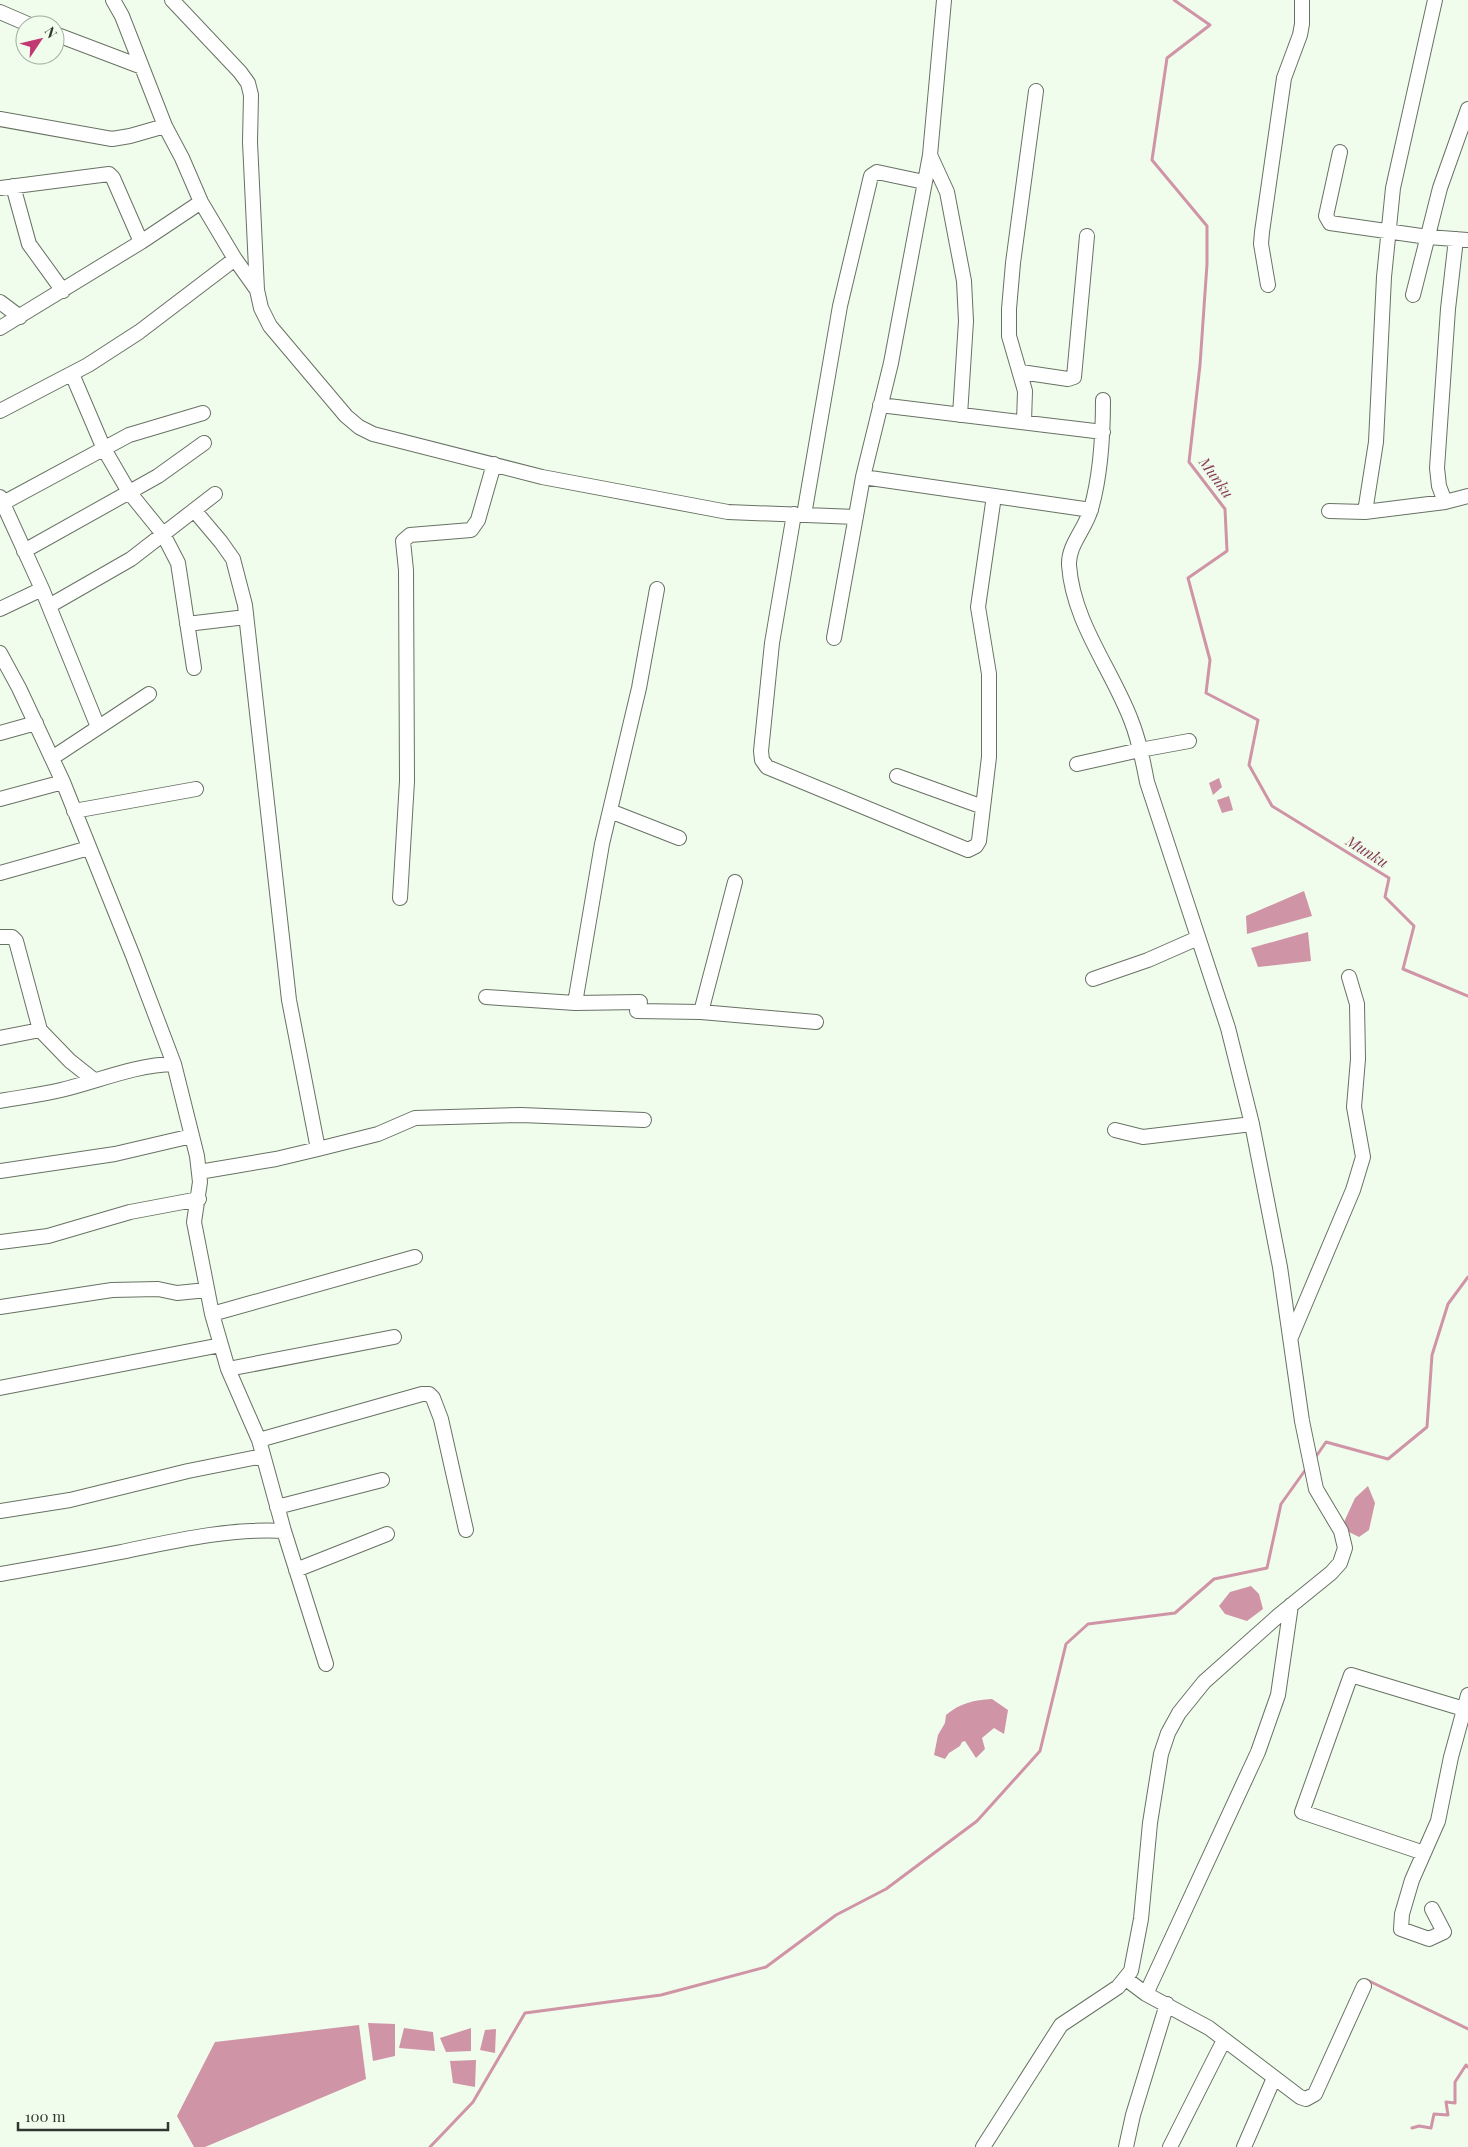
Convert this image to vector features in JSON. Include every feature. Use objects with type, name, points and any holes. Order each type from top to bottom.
[{"type":"street","points":[[113,0],[165,126],[182,158],[200,202],[235,259],[257,290]]},
{"type":"street","points":[[172,0],[240,72],[248,83],[251,95],[250,142],[257,290],[261,308],[270,326],[346,416],[359,427],[373,434],[417,447],[542,477],[728,512],[856,516]]},
{"type":"street","points":[[834,638],[863,477],[891,363],[930,155],[944,0]]},
{"type":"street","points":[[1268,286],[1261,244],[1262,232],[1284,78],[1300,35],[1302,0]]},
{"type":"street","points":[[1365,512],[1376,442],[1388,232],[1393,188],[1435,0]]},
{"type":"street","points":[[0,12],[15,18]]},
{"type":"street","points":[[65,38],[142,67]]},
{"type":"street","points":[[1024,422],[1025,391],[1009,336],[1009,310],[1013,263],[1036,91]]},
{"type":"street","points":[[1413,295],[1440,188],[1468,109]]},
{"type":"street","points":[[0,119],[112,138],[130,136],[165,126]]},
{"type":"street","points":[[1340,152],[1326,216],[1330,223],[1428,238],[1462,239],[1448,309],[1437,468],[1439,486],[1445,502]]},
{"type":"street","points":[[930,155],[947,192],[964,281],[966,313],[960,415]]},
{"type":"street","points":[[924,182],[877,172],[871,176],[840,306],[772,643],[761,751],[762,760],[767,767],[820,791],[968,850],[976,846],[979,841],[989,757],[989,674],[978,607],[994,496]]},
{"type":"street","points":[[63,291],[29,244],[6,187],[109,174],[141,242]]},
{"type":"street","points":[[0,328],[141,242],[200,202]]},
{"type":"street","points":[[1021,372],[1068,379],[1074,377],[1088,236]]},
{"type":"street","points":[[0,411],[72,374],[139,332],[235,259]]},
{"type":"street","points":[[0,302],[20,317]]},
{"type":"street","points":[[72,374],[104,449],[130,492],[163,534],[178,563],[194,668]]},
{"type":"street","points":[[982,2147],[1061,2026],[1118,1987],[1131,1971],[1141,1919],[1150,1823],[1161,1754],[1168,1733],[1179,1713],[1204,1682],[1291,1605],[1331,1573],[1340,1563],[1345,1548],[1342,1531],[1316,1489],[1302,1421],[1280,1266],[1252,1124],[1228,1028],[1147,782],[1131,719],[1089,634],[1075,601],[1069,563],[1072,550],[1091,510],[1103,432],[1103,400]]},
{"type":"street","points":[[880,405],[1103,432]]},
{"type":"street","points":[[98,727],[42,588],[1,500],[128,436],[203,413]]},
{"type":"street","points":[[24,551],[158,476],[204,443]]},
{"type":"street","points":[[400,898],[407,781],[406,570],[403,541],[410,536],[471,530],[478,520],[494,464]]},
{"type":"street","points":[[863,477],[1091,510]]},
{"type":"street","points":[[49,606],[131,559],[215,494]]},
{"type":"street","points":[[1329,512],[1365,512],[1445,502],[1468,496]]},
{"type":"street","points":[[194,510],[221,542],[232,559],[245,605],[289,1000],[318,1149]]},
{"type":"street","points":[[0,610],[42,588]]},
{"type":"street","points":[[575,1003],[602,844],[639,688],[657,589]]},
{"type":"street","points":[[187,624],[246,617]]},
{"type":"street","points":[[0,653],[36,723],[63,782],[130,947],[174,1064],[199,1172],[199,1199],[194,1222],[212,1314],[228,1369],[259,1440],[284,1531],[326,1664]]},
{"type":"street","points":[[52,758],[149,694]]},
{"type":"street","points":[[0,733],[36,723]]},
{"type":"street","points":[[1077,764],[1189,741]]},
{"type":"street","points":[[897,776],[983,807]]},
{"type":"street","points":[[0,799],[63,782]]},
{"type":"street","points":[[74,811],[196,789]]},
{"type":"street","points":[[610,811],[679,838]]},
{"type":"street","points":[[0,873],[89,848]]},
{"type":"street","points":[[701,1012],[735,882]]},
{"type":"street","points":[[0,937],[12,937],[16,941],[40,1030],[70,1061],[94,1080]]},
{"type":"street","points":[[1093,979],[1148,960],[1198,938]]},
{"type":"street","points":[[1290,1338],[1353,1190],[1363,1156],[1354,1107],[1354,1081],[1358,1059],[1357,1004],[1349,977]]},
{"type":"street","points":[[486,997],[638,1007],[816,1022]]},
{"type":"street","points":[[0,1038],[40,1030]]},
{"type":"street","points":[[0,1101],[61,1090],[152,1065],[174,1064]]},
{"type":"street","points":[[199,1172],[276,1159],[378,1134],[415,1118],[521,1115],[644,1120]]},
{"type":"street","points":[[1115,1130],[1143,1137],[1252,1124]]},
{"type":"street","points":[[0,1171],[115,1154],[192,1136]]},
{"type":"street","points":[[0,1242],[48,1236],[130,1212],[199,1199]]},
{"type":"street","points":[[212,1314],[415,1257]]},
{"type":"street","points":[[0,1307],[112,1290],[158,1289],[177,1293],[207,1290]]},
{"type":"street","points":[[228,1369],[394,1337]]},
{"type":"street","points":[[0,1388],[221,1345]]},
{"type":"street","points":[[259,1440],[422,1394],[429,1394],[433,1398],[441,1419],[466,1530]]},
{"type":"street","points":[[0,1510],[70,1500],[188,1471],[263,1456]]},
{"type":"street","points":[[278,1507],[382,1480]]},
{"type":"street","points":[[0,1574],[77,1561],[196,1536],[265,1530],[284,1531]]},
{"type":"street","points":[[296,1570],[387,1534]]},
{"type":"street","points":[[1146,1994],[1258,1752],[1278,1694],[1291,1605]]},
{"type":"street","points":[[1424,1853],[1302,1812],[1351,1675],[1464,1709]]},
{"type":"street","points":[[1432,1910],[1444,1932],[1429,1939],[1401,1929],[1402,1914],[1412,1880],[1438,1821],[1451,1757],[1468,1695]]},
{"type":"street","points":[[1126,1979],[1146,1994],[1209,2028],[1274,2078],[1300,2097],[1306,2099],[1312,2097],[1342,2039],[1364,1986]]},
{"type":"street","points":[[1126,2147],[1133,2115],[1167,2004]]},
{"type":"street","points":[[1170,2147],[1224,2040]]},
{"type":"street","points":[[1244,2147],[1274,2078]]},
{"type":"shaded area","points":[[1219,778],[1222,787],[1213,795],[1209,783]]},
{"type":"shaded area","points":[[1229,796],[1233,810],[1222,813],[1217,800]]},
{"type":"shaded area","points":[[1304,891],[1312,916],[1247,934],[1246,916]]},
{"type":"shaded area","points":[[1308,932],[1311,961],[1258,967],[1251,948]]},
{"type":"shaded area","points":[[1368,1486],[1375,1503],[1369,1530],[1359,1537],[1349,1532],[1344,1522],[1355,1498]]},
{"type":"shaded area","points":[[1251,1586],[1259,1594],[1263,1609],[1247,1621],[1225,1614],[1219,1606],[1230,1592]]},
{"type":"shaded area","points":[[992,1699],[1008,1710],[1004,1734],[994,1728],[982,1738],[985,1749],[976,1758],[965,1741],[949,1753],[945,1759],[934,1755],[938,1735],[945,1723],[946,1715],[968,1703]]},
{"type":"shaded area","points":[[368,2023],[395,2024],[395,2056],[373,2061]]},
{"type":"shaded area","points":[[359,2025],[366,2079],[205,2147],[194,2147],[177,2116],[215,2042]]},
{"type":"shaded area","points":[[404,2028],[433,2032],[435,2051],[399,2048]]},
{"type":"shaded area","points":[[471,2028],[471,2051],[446,2052],[440,2038]]},
{"type":"shaded area","points":[[496,2029],[495,2053],[480,2050],[485,2030]]},
{"type":"shaded area","points":[[476,2060],[475,2087],[453,2083],[450,2061]]},
{"type":"waterway","name":"Munku","points":[[1174,0],[1210,25],[1167,58],[1152,160],[1207,226],[1207,264],[1200,365],[1189,462],[1225,509],[1227,551],[1188,578],[1210,660],[1206,693],[1258,720],[1249,765],[1272,806],[1389,878],[1385,897],[1414,926],[1403,969],[1468,996]]},
{"type":"waterway","points":[[1315,1458],[1326,1442],[1388,1459],[1427,1427],[1432,1355],[1448,1304],[1468,1277]]},
{"type":"waterway","points":[[430,2147],[473,2102],[525,2013],[661,1995],[766,1967],[836,1915],[886,1889],[977,1821],[1040,1751],[1066,1644],[1088,1624],[1175,1613],[1214,1579],[1267,1568],[1281,1504],[1306,1469]]},
{"type":"waterway","points":[[1367,1980],[1468,2029]]},
{"type":"waterway","points":[[1412,2128],[1419,2126],[1431,2128],[1434,2114],[1448,2115],[1446,2102],[1455,2103],[1455,2082],[1466,2065],[1468,2067]]}]
